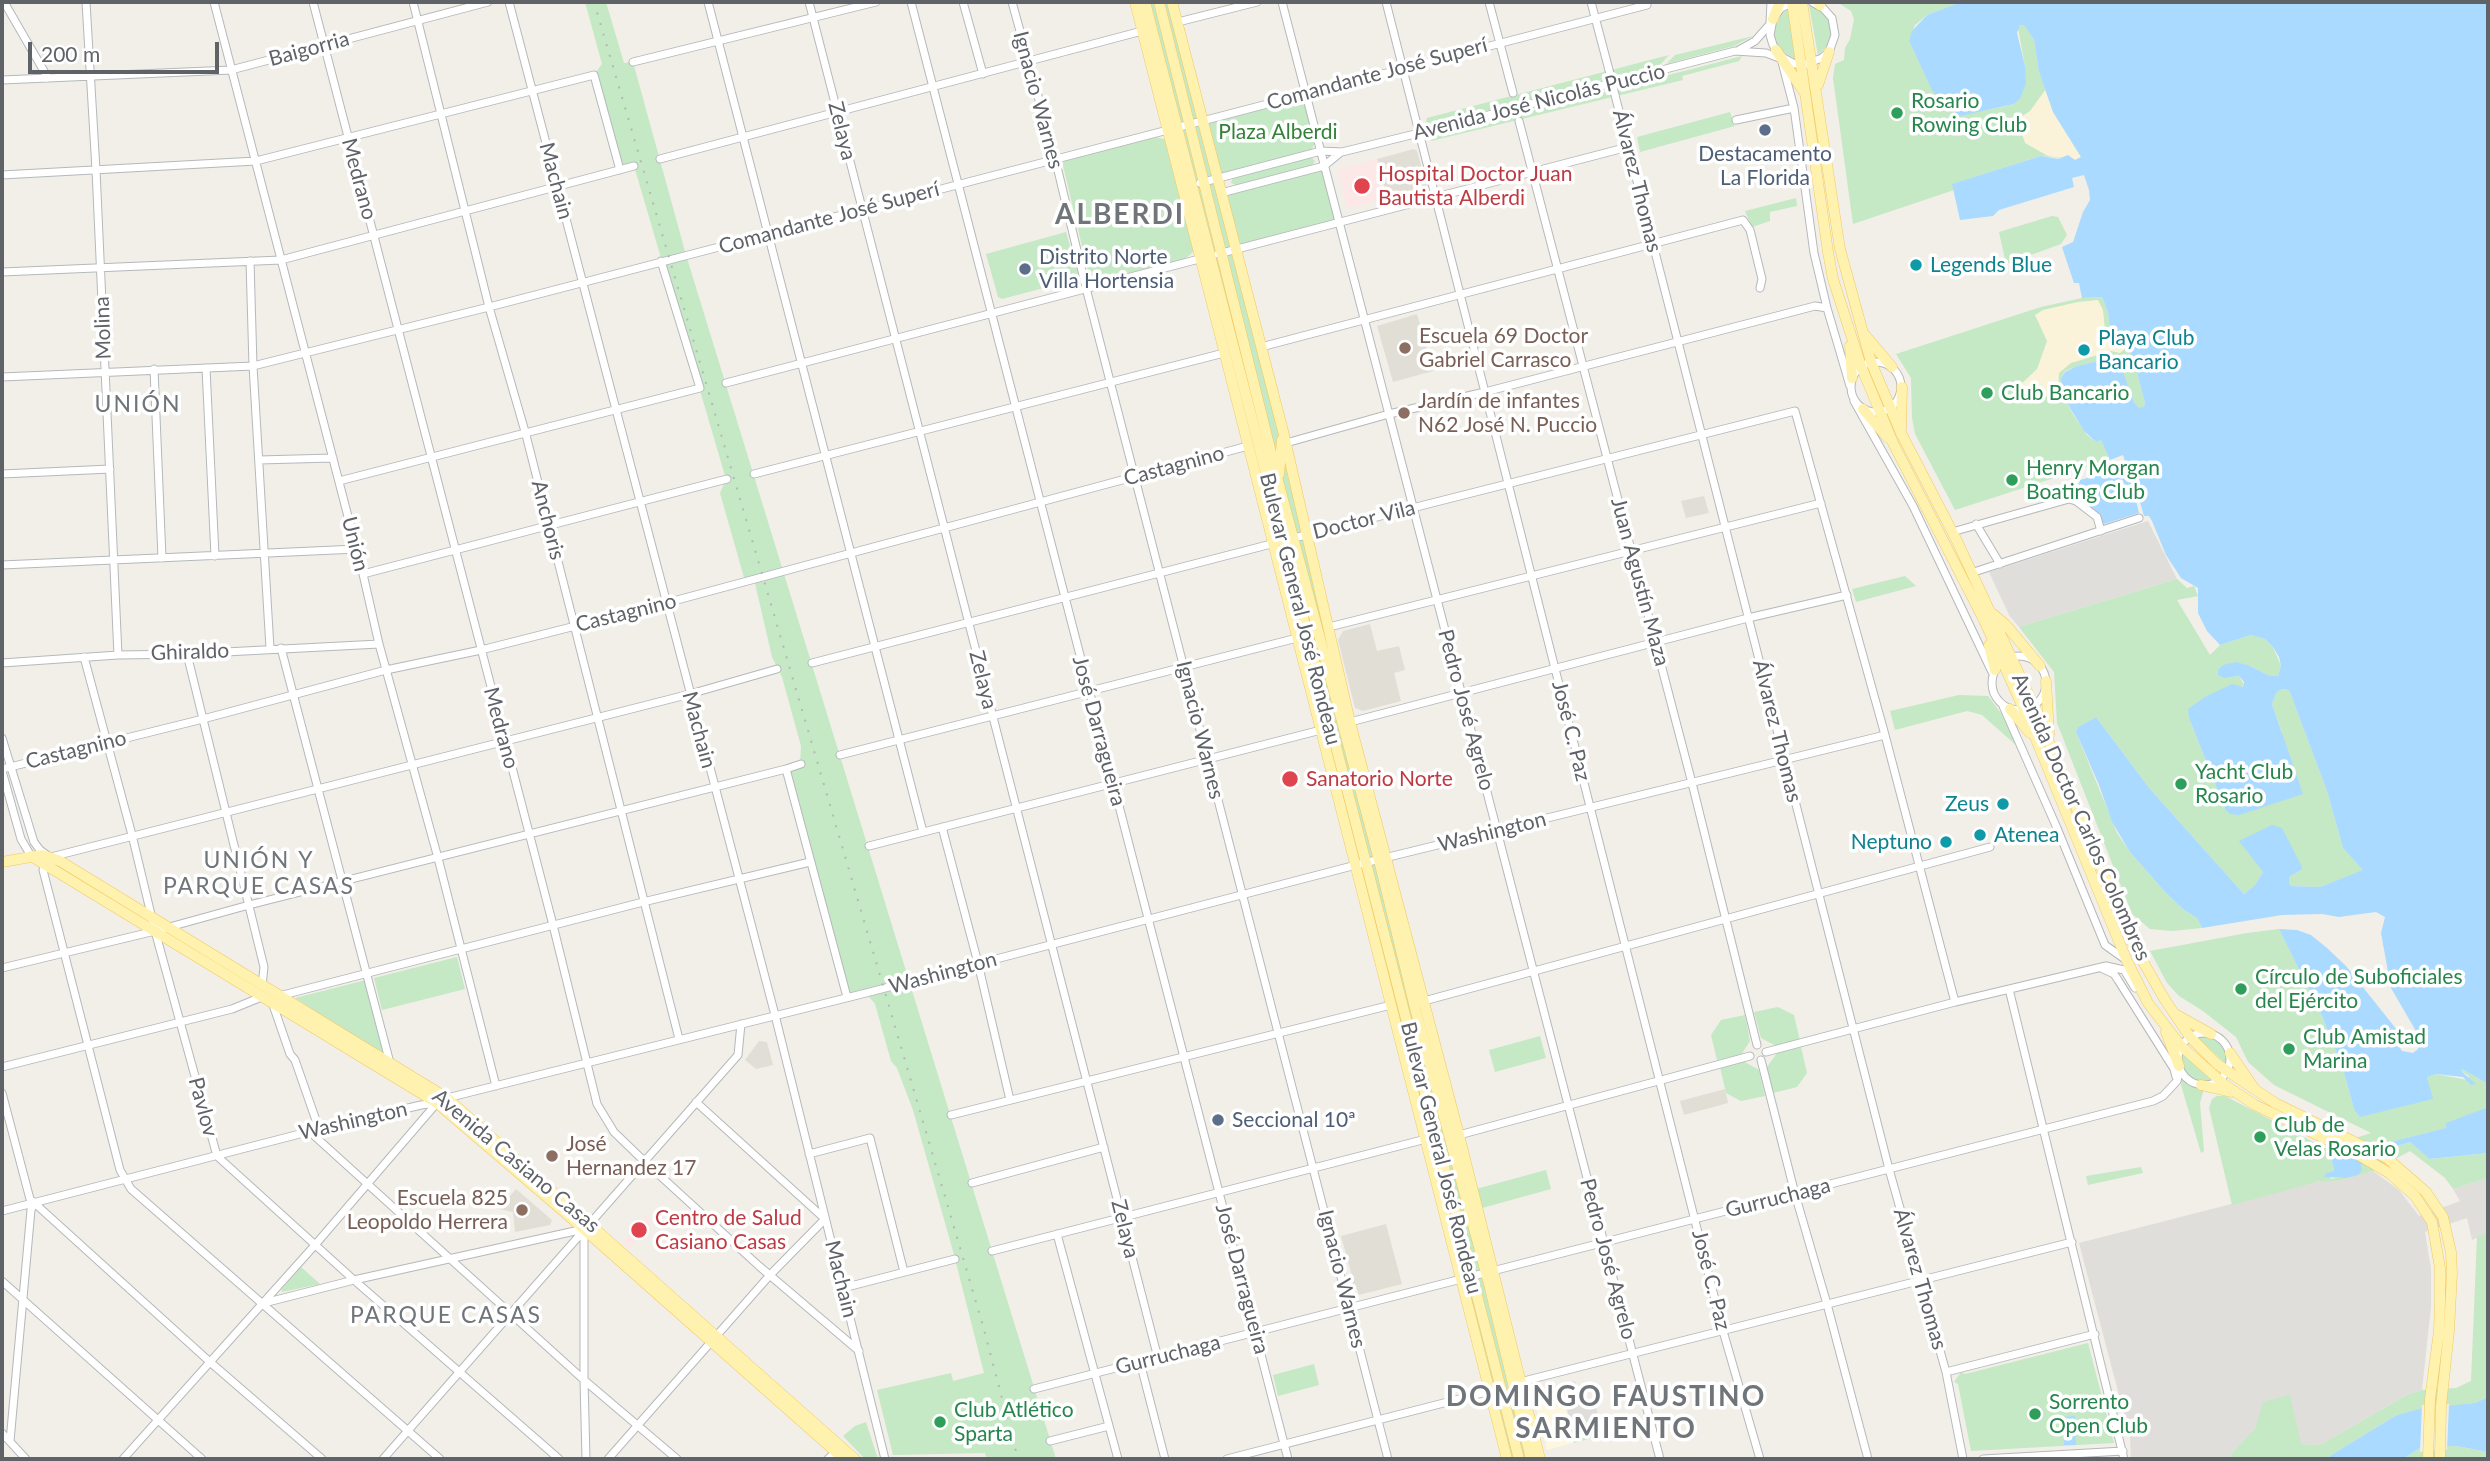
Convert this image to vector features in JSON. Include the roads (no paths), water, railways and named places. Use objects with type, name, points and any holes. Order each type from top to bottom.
[{"type":"main road","name":"Bulevar General José Rondeau","points":[[1135,2],[1147,50],[1192,185],[1211,256],[1283,541],[1326,730],[1431,1119],[1507,1459]]},
{"type":"main road","name":"Bulevar General José Rondeau","points":[[1145,2],[1172,128]]},
{"type":"main road","name":"Bulevar General José Rondeau","points":[[1159,2],[1189,124],[1192,185]]},
{"type":"main road","name":"Bulevar General José Rondeau","points":[[1172,2],[1286,443],[1416,1012],[1540,1459]]},
{"type":"main road","points":[[1770,23],[1780,2]]},
{"type":"main road","points":[[1792,2],[1808,64]]},
{"type":"main road","points":[[1802,2],[1808,64]]},
{"type":"main road","points":[[1147,50],[1148,13]]},
{"type":"main road","points":[[1816,89],[1829,52]]},
{"type":"main road","points":[[1782,57],[1807,99]]},
{"type":"main road","name":"Avenida Doctor Carlos Colombres","points":[[1808,64],[1816,89],[1855,330]]},
{"type":"main road","name":"Avenida Doctor Carlos Colombres","points":[[1808,64],[1807,99],[1833,279],[1885,410],[1893,443],[1984,620],[2000,665],[2024,710],[2127,961],[2143,992],[2164,1025],[2219,1081],[2236,1093],[2373,1163],[2400,1182],[2426,1211],[2435,1233],[2440,1268],[2439,1331],[2432,1378],[2428,1459]]},
{"type":"main road","name":"Bulevar General José Rondeau","points":[[1211,256],[1224,352],[1255,473],[1319,637],[1415,968],[1459,1135],[1531,1459]]},
{"type":"main road","name":"Bulevar General José Rondeau","points":[[1211,256],[1278,481],[1283,541],[1297,638],[1326,730],[1329,761],[1361,864],[1391,1004],[1430,1157],[1495,1368],[1519,1459]]},
{"type":"main road","points":[[1855,330],[1892,367]]},
{"type":"main road","points":[[1851,382],[1855,330]]},
{"type":"main road","points":[[1901,433],[1902,387]]},
{"type":"main road","points":[[1863,409],[1893,443]]},
{"type":"main road","name":"Avenida Doctor Carlos Colombres","points":[[1885,410],[1901,433],[1952,532],[1988,609],[2000,665],[2034,706],[2134,946],[2174,1014],[2190,1037],[2227,1072],[2275,1103],[2387,1158],[2413,1178],[2438,1207],[2446,1228],[2452,1266],[2440,1459]]},
{"type":"main road","points":[[1254,427],[1255,473]]},
{"type":"main road","points":[[1278,481],[1283,431]]},
{"type":"main road","points":[[1317,579],[1319,637]]},
{"type":"main road","points":[[1988,609],[2006,625],[2040,666]]},
{"type":"main road","points":[[2046,681],[2050,746]]},
{"type":"main road","points":[[2007,707],[2037,742]]},
{"type":"main road","points":[[2,862],[31,856]]},
{"type":"main road","name":"Avenida Casiano Casas","points":[[31,856],[48,860],[152,918],[261,984],[270,998],[437,1103],[587,1226]]},
{"type":"main road","name":"Avenida Casiano Casas","points":[[48,860],[155,931],[447,1098],[714,1339],[855,1459]]},
{"type":"main road","points":[[1415,968],[1416,1012]]},
{"type":"main road","points":[[2174,1014],[2211,1034]]},
{"type":"main road","points":[[2164,1025],[2179,1072]]},
{"type":"main road","points":[[2230,1053],[2256,1091]]},
{"type":"main road","points":[[2201,1085],[2236,1093]]},
{"type":"main road","points":[[1430,1157],[1431,1119]]},
{"type":"main road","name":"Avenida Casiano Casas","points":[[714,1339],[836,1457]]},
{"type":"main road","points":[[1495,1368],[1496,1413]]},
{"type":"main road","points":[[1519,1380],[1519,1411]]},
{"type":"street","points":[[4,2],[48,78]]},
{"type":"street","name":"Molina","points":[[86,2],[118,655]]},
{"type":"street","name":"Unión","points":[[214,2],[496,1086]]},
{"type":"street","name":"Medrano","points":[[313,2],[597,1104],[614,1132],[644,1161],[859,1351]]},
{"type":"street","name":"Anchoris","points":[[413,2],[464,211],[526,435],[678,1039]]},
{"type":"street","name":"Baigorria","points":[[2,80],[231,70],[488,2]]},
{"type":"street","name":"Machain","points":[[509,2],[775,1015],[885,1459]]},
{"type":"street","points":[[708,2],[923,832]]},
{"type":"street","name":"Zelaya","points":[[809,2],[1158,1358]]},
{"type":"street","points":[[633,62],[876,2]]},
{"type":"street","name":"José Darragueira","points":[[911,2],[1288,1459]]},
{"type":"street","points":[[963,2],[983,74]]},
{"type":"street","name":"Ignacio Warnes","points":[[1012,2],[1055,158],[1086,288],[1388,1459]]},
{"type":"street","points":[[1178,22],[1257,2]]},
{"type":"street","name":"Pedro José Agrelo","points":[[1282,2],[1660,1459]]},
{"type":"street","name":"José C. Paz","points":[[1386,2],[1723,1331],[1759,1459]]},
{"type":"street","points":[[1489,2],[1513,93]]},
{"type":"street","name":"Álvarez Thomas","points":[[1591,2],[1889,1169],[1946,1372],[1963,1459]]},
{"type":"street","points":[[1771,2],[1771,40],[1782,57],[1794,108],[1814,253],[1854,401],[2000,665],[1992,690],[2007,707],[2105,945],[2127,961]]},
{"type":"street","name":"Avenida José Nicolás Puccio","points":[[1735,51],[1770,23],[1781,8],[1792,2]]},
{"type":"street","points":[[1808,64],[1829,52],[1835,35],[1832,18],[1817,3]]},
{"type":"street","name":"Comandante José Superí","points":[[2,377],[253,366],[1647,5]]},
{"type":"street","points":[[660,159],[1143,31]]},
{"type":"street","name":"Avenida José Nicolás Puccio","points":[[1192,185],[1321,151],[1342,152],[1419,133],[1735,51],[1766,52],[1808,64]]},
{"type":"street","points":[[2,175],[256,161],[594,75],[620,170]]},
{"type":"street","points":[[1737,120],[1794,108]]},
{"type":"street","name":"Juan Agustín Maza","points":[[1519,121],[1656,643],[1757,1045]]},
{"type":"street","points":[[726,383],[1628,147]]},
{"type":"street","name":"Avenida José Nicolás Puccio","points":[[1221,193],[1324,166],[1342,152]]},
{"type":"street","points":[[2,272],[281,260],[634,166]]},
{"type":"street","points":[[1261,346],[1743,220],[1751,230],[1762,279],[1760,288]]},
{"type":"street","points":[[250,261],[253,366],[270,648]]},
{"type":"street","points":[[339,481],[526,435],[700,388],[661,261]]},
{"type":"street","points":[[1286,443],[1389,414],[1485,392],[1815,306],[1827,308]]},
{"type":"street","points":[[754,474],[1224,352]]},
{"type":"street","points":[[1851,382],[1866,364],[1882,362],[1897,372],[1902,387],[1900,395],[1885,410],[1863,409],[1854,401]]},
{"type":"street","points":[[206,368],[215,556]]},
{"type":"street","points":[[155,369],[162,558]]},
{"type":"street","name":"Doctor Vila","points":[[812,663],[1795,411],[1821,503]]},
{"type":"street","name":"Castagnino","points":[[5,769],[386,670],[481,650],[666,603],[1248,446]]},
{"type":"street","points":[[259,460],[333,458]]},
{"type":"street","points":[[2,474],[110,469]]},
{"type":"street","points":[[363,574],[727,479]]},
{"type":"street","points":[[1952,532],[2069,499],[2076,501],[2097,517],[2101,531]]},
{"type":"street","points":[[1329,627],[1821,503],[1955,1002]]},
{"type":"street","points":[[1971,573],[2139,519]]},
{"type":"street","points":[[1976,524],[2000,564]]},
{"type":"street","points":[[2,565],[357,550]]},
{"type":"street","points":[[1350,722],[1748,618],[1847,595]]},
{"type":"street","points":[[841,755],[1297,638]]},
{"type":"street","name":"Ghiraldo","points":[[2,663],[118,655],[379,644]]},
{"type":"street","points":[[281,648],[390,1063]]},
{"type":"street","points":[[187,654],[264,967],[261,984]]},
{"type":"street","points":[[2000,665],[2022,656],[2040,666],[2046,681],[2041,699],[2034,706],[2024,710],[2007,707]]},
{"type":"street","name":"Pavlov","points":[[84,657],[216,1156],[559,1459]]},
{"type":"street","points":[[440,1459],[131,1189],[120,1170],[43,870],[48,860],[132,835],[690,694],[777,669]]},
{"type":"street","points":[[869,846],[1326,730]]},
{"type":"street","name":"Washington","points":[[2,1211],[309,1131],[437,1103],[447,1098],[1361,864],[1885,735]]},
{"type":"street","points":[[2,738],[5,769],[21,839],[31,856]]},
{"type":"street","points":[[2,968],[800,764]]},
{"type":"street","points":[[5,769],[34,842],[48,860]]},
{"type":"street","points":[[786,769],[847,997]]},
{"type":"street","points":[[942,827],[1010,1100]]},
{"type":"street","points":[[1424,1002],[1990,848]]},
{"type":"street","points":[[2,1067],[643,902],[810,862]]},
{"type":"street","points":[[2100,967],[2114,974],[2179,1072],[2201,1085],[2219,1081],[2227,1072],[2230,1053],[2221,1039],[2211,1034],[2190,1037],[2178,1056],[2179,1072]]},
{"type":"street","points":[[1868,1459],[1827,1304],[1794,1194],[1761,1060],[1766,1052],[2100,967],[2124,970],[2135,988],[2143,992]]},
{"type":"street","points":[[1983,1459],[2123,1455],[2009,989]]},
{"type":"street","points":[[270,998],[319,1129]]},
{"type":"street","points":[[951,1115],[1391,1004]]},
{"type":"street","points":[[383,1459],[738,1055],[741,1024]]},
{"type":"street","points":[[1761,1060],[1755,1060],[1750,1050],[1757,1045],[1764,1047],[1766,1052]]},
{"type":"street","points":[[1459,1135],[1751,1056]]},
{"type":"street","name":"Gurruchaga","points":[[1034,1389],[2153,1101],[2164,1096],[2179,1072]]},
{"type":"street","points":[[2,1093],[30,1199],[209,1362],[322,1459]]},
{"type":"street","points":[[608,1459],[639,1427],[770,1275],[825,1219],[696,1102]]},
{"type":"street","points":[[124,1459],[315,1245],[437,1103]]},
{"type":"street","points":[[309,1131],[583,1380],[677,1459]]},
{"type":"street","points":[[809,1154],[870,1138],[904,1272]]},
{"type":"street","points":[[992,1251],[1426,1139]]},
{"type":"street","points":[[972,1182],[1104,1147]]},
{"type":"street","points":[[10,1441],[22,1299],[31,1210],[34,1203]]},
{"type":"street","points":[[262,1303],[587,1226]]},
{"type":"street","points":[[586,1459],[583,1380],[587,1226]]},
{"type":"street","points":[[1057,1234],[1118,1459]]},
{"type":"street","points":[[1519,1380],[1633,1354],[2072,1241]]},
{"type":"street","points":[[843,1288],[955,1259]]},
{"type":"street","points":[[2,1281],[202,1459]]},
{"type":"street","points":[[1946,1372],[2095,1335]]},
{"type":"street","points":[[1140,1362],[1165,1459]]},
{"type":"street","points":[[1227,1459],[1490,1391]]},
{"type":"street","points":[[1050,1441],[1109,1426]]},
{"type":"street","points":[[2,1433],[26,1459]]},
{"type":"water","points":[[1961,2],[2488,2],[2488,1084],[2462,1069],[2476,1084],[2471,1085],[2463,1077],[2436,1074],[2427,1077],[2433,1099],[2360,1117],[2354,1109],[2343,1069],[2322,1016],[2279,929],[2297,930],[2311,935],[2327,948],[2346,966],[2401,1035],[2399,1046],[2402,1051],[2413,1053],[2418,1049],[2420,1038],[2391,988],[2381,933],[2385,917],[2376,912],[2339,917],[2322,914],[2282,915],[2202,928],[2197,918],[2165,892],[2130,852],[2112,822],[2076,732],[2078,727],[2096,717],[2150,789],[2244,894],[2255,885],[2263,872],[2239,841],[2272,825],[2282,828],[2302,867],[2289,877],[2290,886],[2320,887],[2363,870],[2343,848],[2327,791],[2289,690],[2282,689],[2276,693],[2272,704],[2303,794],[2239,815],[2230,814],[2225,809],[2189,718],[2188,709],[2232,684],[2243,687],[2244,682],[2239,676],[2225,678],[2218,675],[2218,670],[2223,665],[2236,662],[2270,676],[2278,676],[2281,666],[2279,657],[2265,639],[2251,635],[2220,645],[2207,631],[2198,613],[2198,588],[2181,578],[2166,555],[2152,521],[2149,516],[2144,516],[2139,499],[2136,500],[2139,513],[2104,524],[2076,491],[2080,480],[2124,468],[2142,489],[2127,467],[2123,455],[2110,460],[2101,440],[2096,442],[2084,431],[2062,395],[2061,378],[2065,372],[2077,366],[2115,357],[2119,361],[2134,402],[2139,408],[2144,407],[2145,403],[2134,361],[2126,343],[2110,332],[2108,312],[2102,297],[2082,298],[2079,283],[2074,283],[2062,247],[2073,242],[2090,200],[2084,175],[2072,178],[2074,187],[1999,210],[1993,216],[1960,220],[1952,184],[2041,156],[2058,159],[2068,155],[2075,160],[2081,157],[2053,112],[2039,72],[2034,40],[2025,26],[2020,25],[2017,33],[2026,83],[2020,99],[2014,104],[1960,116],[1946,106],[1932,90],[1909,41],[1912,31],[1927,15]]},
{"type":"water","points":[[2486,1108],[2488,1153],[2430,1159],[2410,1142],[2394,1147],[2361,1165],[2362,1170],[2358,1175],[2346,1178],[2324,1177],[2334,1171],[2331,1157],[2446,1128],[2446,1123]]},
{"type":"water","points":[[2488,1397],[2488,1452],[2456,1446],[2423,1446],[2403,1459],[2325,1459],[2395,1416],[2419,1409],[2475,1403]]},
{"type":"water","points":[[2075,1416],[2076,1445],[2064,1445],[2063,1417]]},
{"type":"railway","points":[[594,2],[983,1326],[1018,1459]]},
{"type":"place","name":"Rosario Rowing Club","points":[[1897,113]]},
{"type":"place","name":"Destacamento La Florida","points":[[1765,130]]},
{"type":"place","name":"Hospital Doctor Juan Bautista Alberdi","points":[[1362,186]]},
{"type":"place","name":"Legends Blue","points":[[1916,265]]},
{"type":"place","name":"Distrito Norte Villa Hortensia","points":[[1025,269]]},
{"type":"place","name":"Escuela 69 Doctor Gabriel Carrasco","points":[[1405,348]]},
{"type":"place","name":"Playa Club Bancario","points":[[2084,350]]},
{"type":"place","name":"Club Bancario","points":[[1987,393]]},
{"type":"place","name":"Jardín de infantes N62 José N. Puccio","points":[[1404,413]]},
{"type":"place","name":"Henry Morgan Boating Club","points":[[2012,480]]},
{"type":"place","name":"Sanatorio Norte","points":[[1290,779]]},
{"type":"place","name":"Yacht Club Rosario","points":[[2181,784]]},
{"type":"place","name":"Zeus","points":[[2003,804]]},
{"type":"place","name":"Atenea","points":[[1980,835]]},
{"type":"place","name":"Neptuno","points":[[1946,842]]},
{"type":"place","name":"Círculo de Suboficiales del Ejército","points":[[2241,989]]},
{"type":"place","name":"Club Amistad Marina","points":[[2289,1049]]},
{"type":"place","name":"Seccional 10ª","points":[[1218,1120]]},
{"type":"place","name":"Club de Velas Rosario","points":[[2260,1137]]},
{"type":"place","name":"José Hernandez 17","points":[[552,1156]]},
{"type":"place","name":"Escuela 825 Leopoldo Herrera","points":[[522,1210]]},
{"type":"place","name":"Centro de Salud Casiano Casas","points":[[639,1230]]},
{"type":"place","name":"Sorrento Open Club","points":[[2035,1414]]},
{"type":"place","name":"Club Atlético Sparta","points":[[940,1422]]},
{"type":"district","name":"ALBERDI","points":[[1120,215]]},
{"type":"district","name":"UNIÓN","points":[[138,405]]},
{"type":"district","name":"UNIÓN Y PARQUE CASAS","points":[[259,874]]},
{"type":"district","name":"PARQUE CASAS","points":[[446,1316]]},
{"type":"district","name":"DOMINGO FAUSTINO SARMIENTO","points":[[1606,1413]]},
{"type":"park label","name":"Plaza Alberdi","points":[[1278,132]]}]
